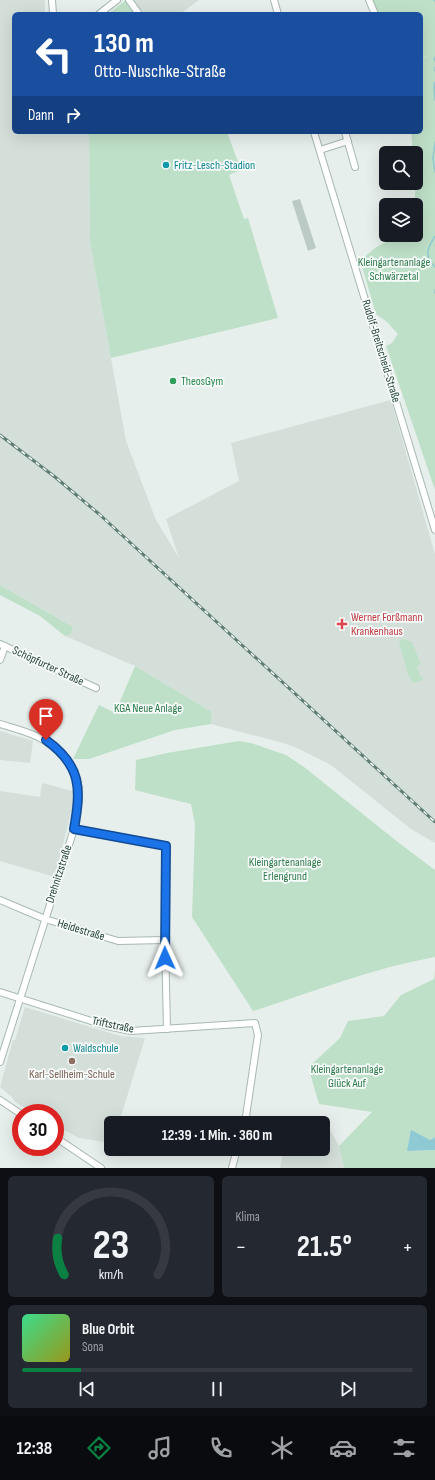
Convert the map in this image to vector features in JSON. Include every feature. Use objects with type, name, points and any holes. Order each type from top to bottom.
[{"type":"street","points":[[52,0],[52,12]]},
{"type":"street","points":[[102,12],[117,0]]},
{"type":"street","points":[[128,0],[137,12]]},
{"type":"street","points":[[274,0],[277,12]]},
{"type":"street","points":[[369,0],[373,12]]},
{"type":"street","name":"Rudolf-Breitscheid-Straße","points":[[315,134],[435,530]]},
{"type":"street","points":[[346,134],[356,167]]},
{"type":"street","points":[[320,150],[348,141]]},
{"type":"street","points":[[0,660],[2,645]]},
{"type":"street","name":"Schöpfurter Straße","points":[[2,645],[96,688]]},
{"type":"street","name":"Drehnitzstraße","points":[[0,724],[29,732],[55,746],[70,765],[77,777],[79,790],[74,829],[19,998],[0,1062]]},
{"type":"street","points":[[74,829],[166,846],[165,940],[167,1029]]},
{"type":"street","name":"Heidestraße","points":[[0,900],[45,919],[118,941],[165,940]]},
{"type":"street","name":"Triftstraße","points":[[0,992],[108,1026],[131,1031],[255,1023],[258,1035],[246,1116]]},
{"type":"street","points":[[0,1100],[12,1108]]},
{"type":"street","points":[[64,1143],[101,1168]]},
{"type":"street","points":[[232,1168],[235,1156]]},
{"type":"shaded area","points":[[0,0],[45,0],[45,12],[12,12],[12,134],[89,134],[90,242],[126,441],[156,520],[179,558],[166,519],[239,481],[231,443],[391,400],[435,554],[435,843],[411,829],[331,765],[297,748],[283,743],[211,724],[212,712],[135,666],[65,636],[71,634],[73,627],[0,585]]},
{"type":"shaded area","points":[[129,0],[199,0],[183,12],[138,12]]},
{"type":"shaded area","points":[[0,731],[33,741],[30,763],[0,760]]},
{"type":"shaded area","points":[[42,783],[76,792],[55,877],[0,861],[0,791],[40,797]]},
{"type":"shaded area","name":"Karl-Sellheim-Schule","points":[[25,1007],[120,1036],[145,1038],[121,1116],[104,1116],[104,1142],[79,1138],[64,1130],[64,1104],[18,1104],[0,1087],[13,1040],[15,1040]]},
{"type":"shaded area","points":[[330,1130],[339,1146],[344,1168],[280,1168],[283,1156],[330,1156]]},
{"type":"green space","points":[[126,0],[135,12],[111,12]]},
{"type":"green space","name":"Kleingartenanlage Schwärzetal","points":[[371,0],[435,0],[435,490],[386,346],[392,343],[398,334],[387,322],[376,314],[360,260],[385,242],[423,242],[423,198],[415,198],[415,190],[423,190],[423,146],[412,146],[411,134],[423,134],[423,58],[429,56],[423,58],[423,12],[375,12]]},
{"type":"green space","points":[[89,134],[228,134],[241,170],[229,175],[244,219],[248,218],[278,318],[111,358],[90,242]]},
{"type":"green space","points":[[0,585],[73,627],[71,634],[65,636],[40,616],[0,595]]},
{"type":"green space","points":[[404,639],[412,642],[421,664],[417,666],[423,680],[413,683],[408,675],[399,643],[400,640]]},
{"type":"green space","name":"KGA Neue Anlage","points":[[135,666],[212,712],[211,724],[175,730],[89,759],[73,759],[99,705],[115,713]]},
{"type":"green space","name":"Kleingartenanlage Erlengrund","points":[[239,741],[251,743],[286,755],[304,767],[435,870],[435,957],[389,967],[253,1011],[192,917],[195,824],[191,804],[135,790],[136,760],[167,753]]},
{"type":"green space","name":"Kleingartenanlage Glück Auf","points":[[435,971],[435,1137],[408,1151],[435,1150],[435,1168],[344,1168],[339,1146],[372,1112],[319,1104],[310,1073],[312,1064],[340,1038],[348,1021],[384,1016],[401,995],[434,979]]},
{"type":"water","points":[[411,1130],[430,1140],[435,1137],[435,1150],[407,1151]]},
{"type":"building","points":[[300,199],[316,248],[308,251],[292,201]]},
{"type":"waterway","points":[[435,57],[435,61]]},
{"type":"waterway","points":[[435,82],[435,100]]},
{"type":"waterway","points":[[435,142],[433,158],[435,172]]},
{"type":"waterway","points":[[435,236],[428,252],[429,259],[435,267]]},
{"type":"railway","points":[[0,435],[55,477],[99,514],[435,822]]},
{"type":"place","name":"Fritz-Lesch-Stadion","points":[[166,165]]},
{"type":"place","name":"TheosGym","points":[[173,381]]},
{"type":"place","name":"Werner Forßmann Krankenhaus","points":[[342,624]]},
{"type":"place","name":"Waldschule","points":[[65,1048]]},
{"type":"place","name":"Karl-Sellheim-Schule","points":[[72,1061]]},
{"type":"route","points":[[46,740],[55,746],[72,767],[77,777],[79,790],[74,829],[166,846],[165,958]]}]
